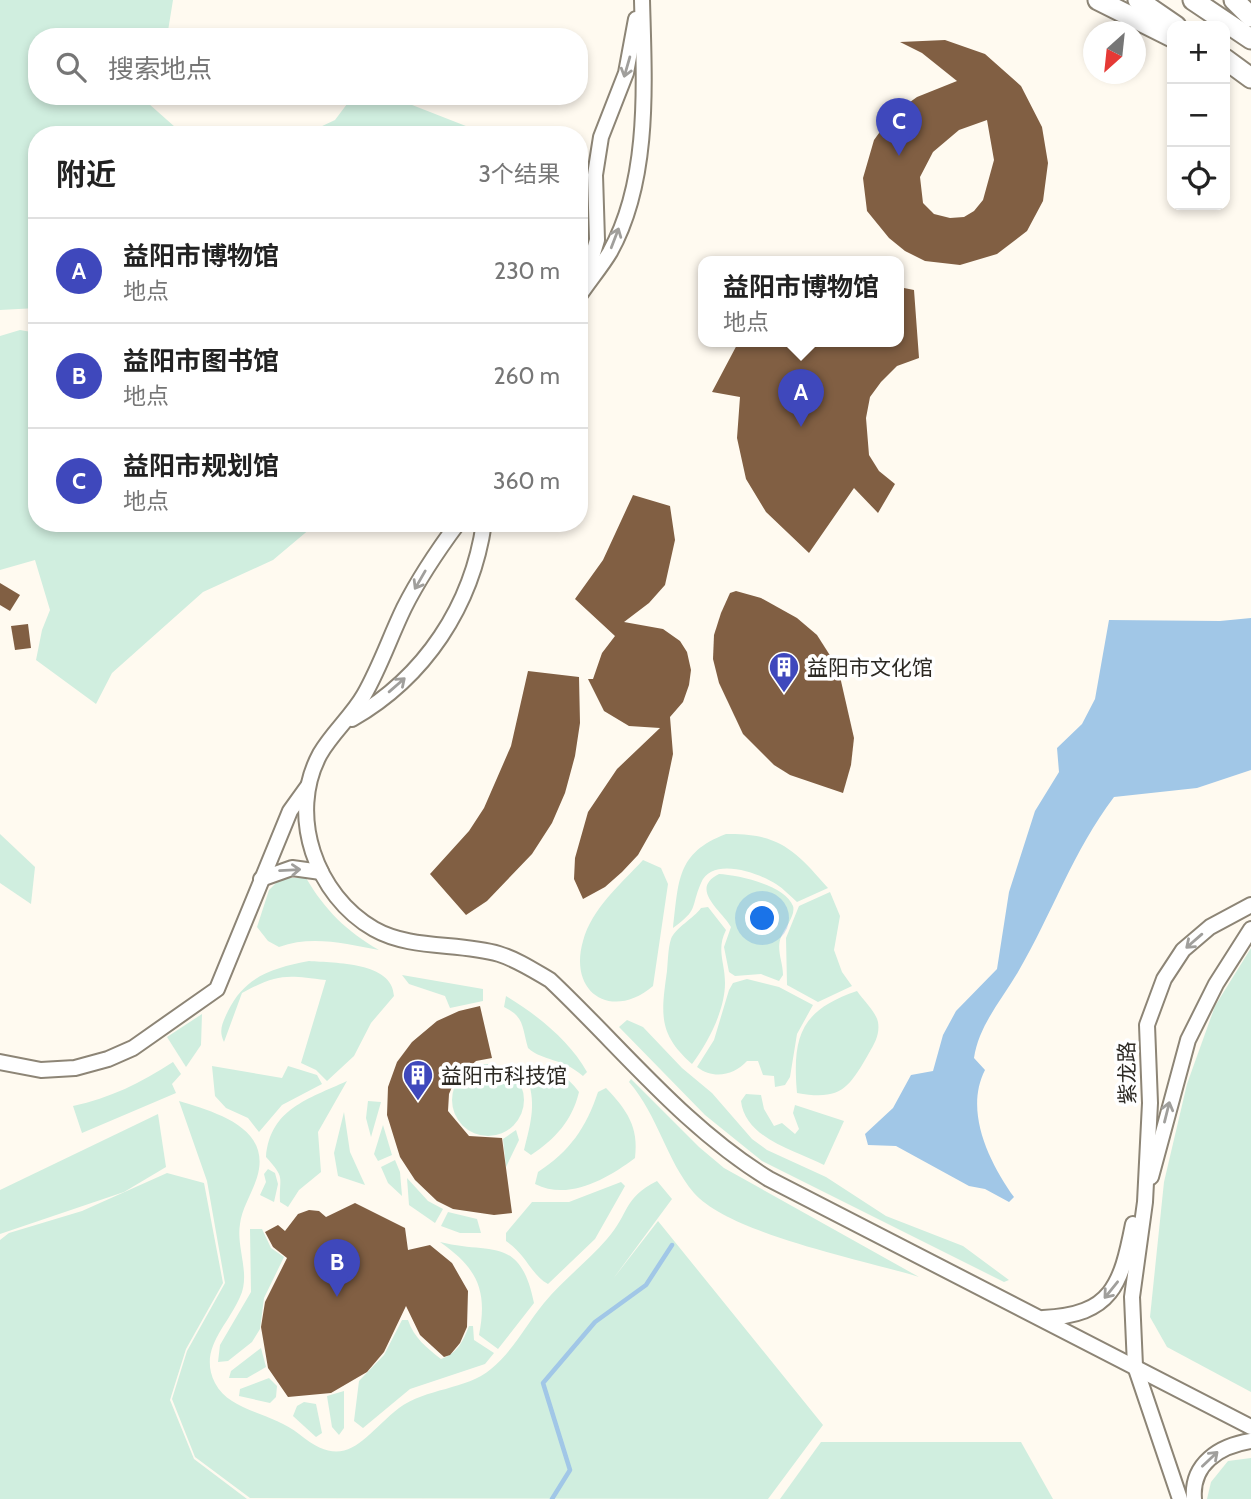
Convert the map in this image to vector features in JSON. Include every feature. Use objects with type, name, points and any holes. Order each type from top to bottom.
[{"type":"highway","points":[[1098,0],[1167,34]]},
{"type":"highway","points":[[1138,0],[1169,21]]},
{"type":"highway","points":[[1193,0],[1251,39]]},
{"type":"highway","points":[[1234,0],[1251,17]]},
{"type":"highway","points":[[1230,64],[1248,75]]},
{"type":"street","points":[[588,282],[610,251],[629,201],[637,166],[643,46],[640,0]]},
{"type":"street","points":[[588,268],[597,240],[595,174],[601,137],[626,73],[640,0]]},
{"type":"street","points":[[0,1062],[41,1070],[75,1068],[108,1059],[132,1048],[217,989],[289,811],[308,786],[319,757],[363,697],[404,608],[452,532]]},
{"type":"street","points":[[342,725],[406,677],[444,634],[473,573],[482,532]]},
{"type":"street","points":[[308,786],[309,842],[321,872],[329,888],[349,910],[375,929],[400,939],[496,953],[523,963],[559,989],[700,1130],[731,1156],[769,1179],[1251,1427]]},
{"type":"street","points":[[261,879],[292,868],[321,872]]},
{"type":"street","name":"紫龙路","points":[[1180,1499],[1135,1366],[1132,1297],[1145,1202],[1150,1102],[1147,1026],[1164,979],[1183,950],[1210,927],[1251,905]]},
{"type":"street","name":"紫龙路","points":[[1145,1202],[1188,1040],[1216,984],[1251,929]]},
{"type":"street","points":[[1041,1318],[1069,1317],[1088,1310],[1116,1287],[1124,1268],[1146,1154]]},
{"type":"street","points":[[1194,1499],[1193,1484],[1214,1453],[1231,1445],[1251,1441]]},
{"type":"green space","points":[[0,0],[173,0],[168,28],[28,28],[28,105],[150,105],[174,126],[28,126],[28,308],[0,310]]},
{"type":"green space","points":[[346,105],[412,105],[466,126],[322,126],[335,120]]},
{"type":"green space","points":[[20,330],[28,331],[28,532],[306,532],[273,560],[203,592],[112,673],[96,704],[36,660],[42,630],[50,610],[35,560],[0,570],[0,336]]},
{"type":"green space","points":[[0,834],[35,867],[31,904],[0,883]]},
{"type":"green space","points":[[726,834],[760,837],[785,846],[806,863],[828,888],[797,902],[779,886],[759,875],[736,869],[715,870],[701,883],[693,908],[673,928],[683,870],[697,850]]},
{"type":"green space","points":[[643,860],[661,868],[668,884],[653,986],[638,996],[623,1001],[609,1001],[597,996],[582,975],[580,959],[583,941],[600,907]]},
{"type":"green space","points":[[719,874],[760,882],[781,892],[793,906],[791,918],[780,942],[783,975],[779,981],[761,974],[735,976],[729,972],[724,947],[731,927],[707,893],[710,880]]},
{"type":"green space","points":[[281,878],[306,878],[337,919],[379,950],[316,941],[279,947],[268,941],[257,927],[269,890]]},
{"type":"green space","points":[[830,892],[840,916],[834,950],[842,972],[852,986],[818,1002],[787,985],[786,938],[799,906]]},
{"type":"green space","points":[[708,907],[726,930],[721,950],[725,976],[724,993],[715,1026],[692,1064],[673,1043],[668,1033],[664,1022],[664,999],[671,939],[701,908]]},
{"type":"green space","points":[[1251,948],[1251,1392],[1167,1347],[1150,1317],[1164,1182],[1187,1084],[1215,1006]]},
{"type":"green space","points":[[309,961],[361,966],[374,971],[384,976],[391,985],[394,996],[371,1023],[354,1056],[327,1081],[316,1070],[301,1063],[326,980],[283,977],[255,986],[242,993],[224,1042],[221,1034],[228,1011],[243,989],[261,975]]},
{"type":"green space","points":[[402,975],[483,989],[483,1001],[450,1008],[445,996],[409,984]]},
{"type":"green space","points":[[747,979],[779,987],[813,1005],[797,1034],[790,1077],[785,1085],[775,1087],[774,1076],[763,1075],[758,1061],[747,1061],[736,1070],[717,1075],[697,1067],[714,1040],[729,990],[733,983]]},
{"type":"green space","points":[[857,991],[878,1022],[878,1034],[862,1065],[849,1083],[834,1093],[797,1093],[796,1056],[804,1028],[823,1007]]},
{"type":"green space","points":[[506,996],[551,1029],[587,1072],[583,1076],[528,1048],[519,1019],[504,1007]]},
{"type":"green space","points":[[202,1014],[201,1045],[186,1067],[167,1037]]},
{"type":"green space","points":[[627,1020],[643,1027],[682,1068],[712,1093],[752,1139],[767,1150],[826,1177],[886,1216],[963,1246],[1009,1280],[1004,1282],[762,1161],[705,1115],[619,1027]]},
{"type":"green space","points":[[173,1062],[181,1074],[172,1084],[176,1093],[82,1133],[73,1106],[125,1089]]},
{"type":"green space","points":[[488,1064],[502,1067],[514,1074],[521,1086],[524,1100],[521,1114],[514,1126],[502,1133],[488,1136],[474,1133],[462,1126],[455,1114],[452,1100],[455,1086],[462,1074],[474,1067]]},
{"type":"green space","points":[[212,1066],[282,1078],[288,1066],[317,1075],[322,1084],[282,1105],[259,1132],[248,1118],[226,1108],[215,1096]]},
{"type":"green space","points":[[532,1068],[558,1074],[579,1092],[572,1112],[561,1128],[531,1155],[524,1150],[532,1103],[526,1075]]},
{"type":"green space","points":[[631,1079],[699,1147],[724,1168],[919,1277],[799,1244],[737,1221],[712,1208],[694,1193],[684,1180],[647,1109],[629,1082]]},
{"type":"green space","points":[[347,1081],[318,1132],[321,1172],[299,1190],[288,1207],[280,1202],[279,1174],[266,1157],[275,1127],[305,1100]]},
{"type":"green space","points":[[606,1088],[630,1120],[635,1137],[635,1158],[600,1180],[574,1189],[548,1189],[535,1184],[538,1172],[576,1138],[598,1092]]},
{"type":"green space","points":[[746,1094],[761,1095],[764,1109],[774,1126],[782,1123],[795,1134],[799,1129],[793,1113],[795,1105],[844,1121],[824,1165],[774,1142],[752,1125],[741,1101]]},
{"type":"green space","points":[[179,1101],[234,1122],[254,1141],[259,1154],[259,1169],[240,1224],[243,1288],[212,1349],[211,1371],[215,1383],[231,1400],[277,1421],[316,1446],[330,1451],[353,1447],[410,1401],[470,1381],[491,1369],[513,1346],[551,1295],[607,1239],[632,1200],[657,1181],[672,1199],[613,1279],[658,1221],[823,1425],[768,1499],[250,1498],[195,1457],[172,1399],[187,1351],[225,1283],[207,1181]]},
{"type":"green space","points":[[368,1101],[381,1102],[371,1137],[366,1118]]},
{"type":"green space","points":[[344,1112],[350,1152],[365,1185],[338,1176],[334,1153]]},
{"type":"green space","points":[[158,1114],[166,1167],[124,1192],[0,1234],[0,1190]]},
{"type":"green space","points":[[383,1125],[392,1155],[378,1161],[374,1154]]},
{"type":"green space","points":[[516,1130],[519,1140],[506,1167],[503,1139]]},
{"type":"green space","points":[[395,1160],[400,1172],[402,1196],[388,1183],[381,1167]]},
{"type":"green space","points":[[268,1169],[275,1173],[278,1184],[274,1202],[260,1195],[266,1182],[264,1174]]},
{"type":"green space","points":[[167,1173],[204,1183],[223,1283],[186,1349],[170,1400],[194,1459],[247,1499],[0,1499],[0,1240],[9,1233],[82,1211]]},
{"type":"green space","points":[[407,1178],[428,1201],[443,1209],[435,1223],[409,1205]]},
{"type":"green space","points":[[621,1182],[625,1186],[595,1239],[548,1284],[506,1241],[506,1233],[532,1202],[569,1202]]},
{"type":"green space","points":[[448,1212],[477,1219],[481,1233],[460,1233],[441,1226]]},
{"type":"green space","points":[[250,1229],[262,1229],[271,1248],[284,1257],[264,1298],[260,1329],[252,1342],[228,1361],[218,1362],[220,1345],[251,1292]]},
{"type":"green space","points":[[440,1242],[501,1252],[512,1257],[521,1267],[534,1303],[498,1349],[479,1335],[482,1305],[477,1281],[463,1261]]},
{"type":"green space","points":[[402,1320],[408,1320],[417,1337],[441,1359],[456,1350],[469,1326],[473,1326],[474,1340],[494,1353],[485,1364],[410,1389],[363,1428],[354,1421],[359,1381],[384,1355]]},
{"type":"green space","points":[[261,1348],[266,1367],[247,1378],[229,1378],[231,1371]]},
{"type":"green space","points":[[269,1378],[277,1386],[276,1397],[270,1403],[239,1396],[240,1389]]},
{"type":"green space","points":[[344,1391],[344,1428],[339,1435],[332,1427],[327,1396]]},
{"type":"green space","points":[[304,1402],[316,1404],[322,1433],[316,1437],[293,1416],[297,1406]]},
{"type":"green space","points":[[821,1442],[1021,1442],[1053,1499],[780,1499]]},
{"type":"green space","points":[[1251,1458],[1251,1499],[1207,1499],[1211,1482],[1228,1461]]},
{"type":"water","points":[[1251,618],[1251,770],[1197,788],[1114,797],[1086,839],[1030,950],[981,1035],[974,1058],[985,1070],[979,1086],[978,1119],[988,1152],[1014,1197],[1009,1202],[985,1189],[969,1186],[896,1146],[868,1145],[865,1134],[893,1108],[911,1075],[933,1071],[943,1035],[956,1011],[997,969],[1009,892],[1035,811],[1059,772],[1057,748],[1082,724],[1095,699],[1109,620],[1220,621]]},
{"type":"building","points":[[945,40],[985,54],[1021,86],[1042,127],[1048,163],[1043,201],[1027,231],[997,254],[960,265],[925,261],[905,251],[889,238],[867,211],[863,178],[874,140],[892,115],[917,97],[957,81],[922,53],[900,42]],"holes":[[[987,120],[994,160],[983,200],[974,211],[964,217],[950,218],[934,214],[923,203],[920,177],[933,152],[959,130]]]},
{"type":"building","points":[[904,288],[914,290],[919,358],[897,366],[881,382],[870,397],[866,418],[869,455],[879,471],[895,484],[878,513],[854,488],[809,553],[766,512],[746,479],[737,438],[740,397],[712,392],[736,347],[904,347]]},
{"type":"building","points":[[633,495],[670,506],[675,540],[665,585],[649,603],[624,622],[663,629],[680,641],[687,652],[691,670],[683,702],[670,717],[673,754],[660,816],[638,855],[605,887],[583,899],[574,879],[575,858],[588,812],[617,769],[660,728],[629,726],[604,711],[588,679],[593,679],[602,653],[615,636],[575,599],[603,560]]},
{"type":"building","points":[[0,583],[20,595],[10,611],[0,605]]},
{"type":"building","name":"益阳市文化馆","points":[[736,591],[761,598],[797,618],[817,635],[831,657],[841,681],[854,738],[851,765],[843,793],[790,775],[774,765],[743,734],[719,683],[713,659],[714,635],[721,613],[730,593]]},
{"type":"building","points":[[28,624],[31,648],[15,650],[11,626]]},
{"type":"building","points":[[528,671],[579,677],[580,723],[575,756],[565,793],[552,823],[532,854],[487,901],[466,915],[430,874],[469,831],[484,808],[511,746]]},
{"type":"building","name":"益阳市科技馆","points":[[480,1006],[492,1058],[476,1061],[455,1080],[449,1094],[448,1111],[469,1136],[502,1138],[512,1213],[494,1215],[453,1209],[437,1201],[415,1180],[400,1157],[387,1115],[388,1087],[397,1062],[412,1042],[437,1021],[459,1011]]},
{"type":"building","points":[[355,1203],[405,1228],[408,1250],[430,1245],[452,1263],[468,1291],[467,1327],[460,1343],[450,1355],[444,1357],[420,1335],[406,1306],[384,1352],[367,1372],[331,1393],[288,1397],[268,1368],[261,1327],[265,1302],[287,1258],[273,1247],[265,1232],[278,1225],[285,1231],[298,1214],[309,1210],[319,1211],[326,1217]]},
{"type":"waterway","points":[[552,1499],[570,1470],[543,1383],[595,1322],[646,1285],[672,1245]]},
{"type":"place","name":"益阳市规划馆","points":[[899,156]]},
{"type":"place","name":"益阳市博物馆","points":[[801,427]]},
{"type":"place","name":"益阳市文化馆","points":[[784,694]]},
{"type":"place","name":"益阳市科技馆","points":[[418,1102]]},
{"type":"place","name":"益阳市图书馆","points":[[337,1297]]}]
